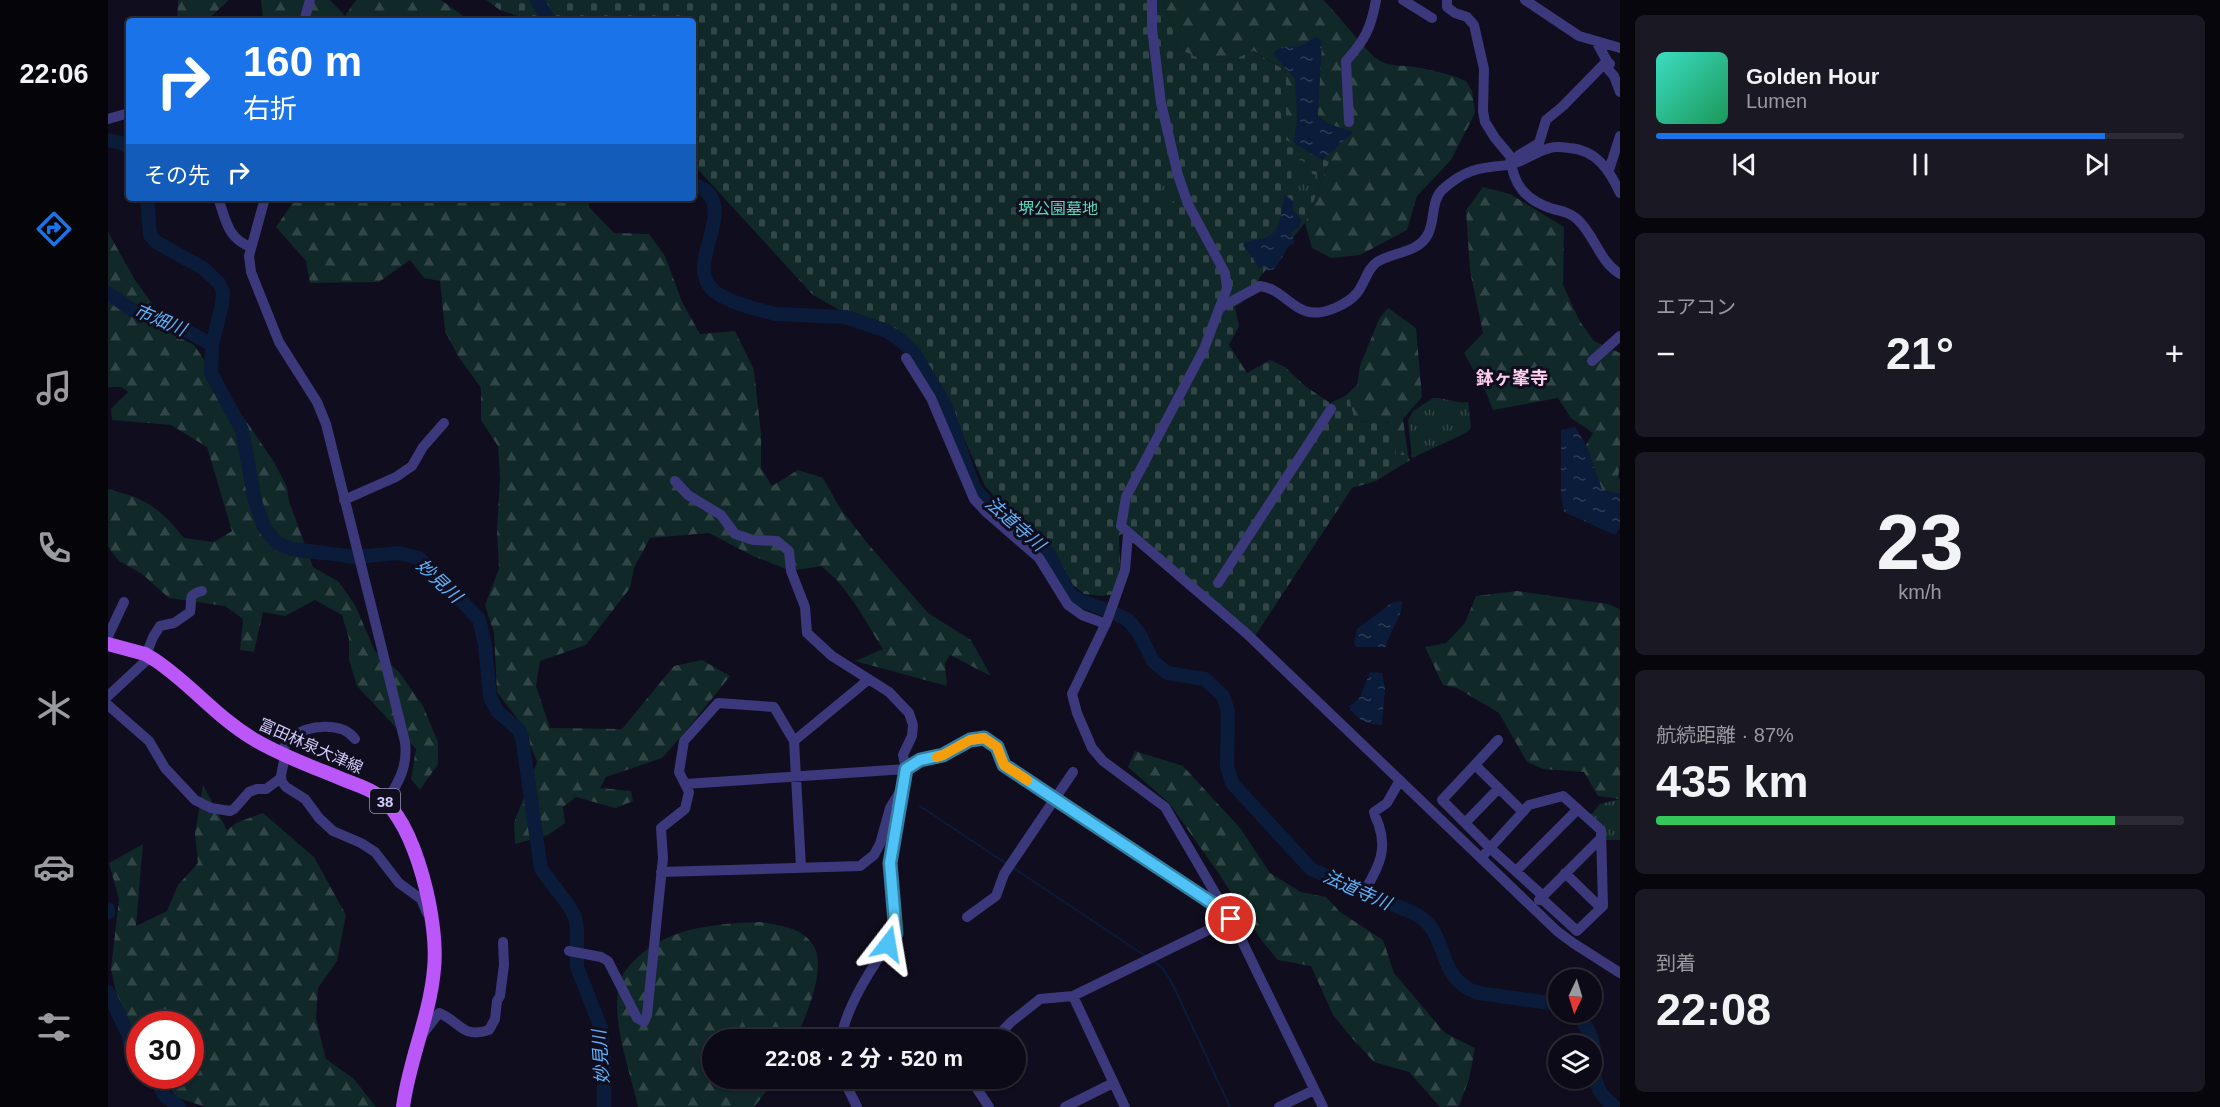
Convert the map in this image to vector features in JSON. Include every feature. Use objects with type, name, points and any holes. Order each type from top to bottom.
[{"type":"main road","name":"富田林泉大津線","points":[[108,644],[148,656],[167,668],[235,728],[282,754],[366,788],[386,802],[400,818],[410,840],[433,916],[435,935],[435,969],[406,1082],[403,1107]]},
{"type":"street","points":[[305,18],[310,0]]},
{"type":"street","points":[[1152,0],[1152,28],[1161,103],[1178,175],[1188,204],[1225,273],[1227,288],[1204,349],[1126,497],[1121,526],[1246,633],[1573,943],[1620,973]]},
{"type":"street","points":[[1349,122],[1346,61],[1366,36],[1376,0]]},
{"type":"street","points":[[1405,0],[1432,18]]},
{"type":"street","points":[[1447,0],[1447,7],[1450,11],[1467,17],[1474,25],[1484,69],[1483,111],[1490,130],[1510,156],[1510,163],[1527,197],[1576,218],[1585,227],[1607,263],[1620,274]]},
{"type":"street","points":[[1525,0],[1579,36],[1620,48]]},
{"type":"street","points":[[1596,41],[1610,64],[1606,67],[1614,76],[1620,92]]},
{"type":"street","points":[[1510,163],[1539,143],[1546,120],[1607,61]]},
{"type":"street","points":[[108,119],[126,113]]},
{"type":"street","points":[[1609,170],[1620,136]]},
{"type":"street","points":[[1221,307],[1260,286],[1273,291],[1300,309],[1315,312],[1334,308],[1357,293],[1372,267],[1379,261],[1422,242],[1428,234],[1435,205],[1442,190],[1468,171],[1510,163],[1551,147],[1579,149],[1590,153],[1609,170],[1620,193]]},
{"type":"street","points":[[219,201],[233,237],[251,247]]},
{"type":"street","points":[[264,201],[249,256],[251,272],[279,342],[317,402],[326,424],[406,751],[400,782],[386,802]]},
{"type":"street","points":[[1592,361],[1620,336]]},
{"type":"street","points":[[906,358],[931,398],[975,499],[986,512],[1039,558],[1068,605],[1082,615],[1107,623]]},
{"type":"street","points":[[1218,583],[1331,409]]},
{"type":"street","points":[[344,500],[396,477],[412,466],[423,447],[444,423]]},
{"type":"street","points":[[675,482],[688,495],[721,515],[735,534],[753,540],[777,541],[789,551],[791,571],[805,607],[807,633],[832,656],[889,692],[909,713],[913,725],[912,736],[903,755],[906,769],[890,863],[896,934],[879,955],[847,1016],[844,1029]]},
{"type":"street","points":[[1128,534],[1125,570],[1107,623],[1072,694],[1077,713],[1092,748],[1103,761],[1165,807],[1229,916],[1323,1107]]},
{"type":"street","points":[[108,696],[148,656],[156,630],[160,626],[174,623],[190,612],[191,596],[202,591]]},
{"type":"street","points":[[108,636],[124,602]]},
{"type":"street","points":[[794,741],[868,680]]},
{"type":"street","points":[[569,951],[602,957],[608,961],[637,1018],[644,1022],[647,1015],[663,858],[661,828],[685,809],[689,792],[679,772],[684,741],[718,703],[774,706],[794,741],[801,867]]},
{"type":"street","points":[[108,705],[149,741],[165,768],[195,800],[211,808],[230,811],[249,792],[266,789],[281,778]]},
{"type":"street","points":[[355,739],[343,728],[330,727],[310,729],[294,736],[282,754],[281,778],[286,787],[305,799],[326,826],[370,847],[399,883],[417,895],[426,913],[433,916]]},
{"type":"street","points":[[685,784],[906,769],[920,760],[943,755],[970,740],[984,738],[997,747],[1004,765],[1229,916]]},
{"type":"street","points":[[1481,858],[1490,848],[1523,812],[1529,805],[1563,795],[1601,830],[1602,906],[1577,931],[1490,848],[1442,800],[1498,740]]},
{"type":"street","points":[[1475,765],[1523,812]]},
{"type":"street","points":[[967,917],[996,896],[1004,874],[1073,772]]},
{"type":"street","points":[[1368,885],[1382,858],[1382,841],[1374,812],[1388,803],[1400,780]]},
{"type":"street","points":[[661,872],[860,866],[874,855],[880,844],[890,808],[903,788]]},
{"type":"street","points":[[1465,823],[1499,788]]},
{"type":"street","points":[[1516,871],[1578,809]]},
{"type":"street","points":[[1533,907],[1601,838]]},
{"type":"street","points":[[1565,873],[1601,908]]},
{"type":"street","points":[[1004,1029],[1040,999],[1073,996],[1229,916]]},
{"type":"street","points":[[418,1039],[439,1013],[465,1031],[473,1033],[489,1030],[495,1019],[497,1001],[500,996],[504,964],[503,942]]},
{"type":"street","points":[[1073,996],[1125,1107]]},
{"type":"street","points":[[1065,1107],[1113,1083]]},
{"type":"street","points":[[848,1089],[856,1107]]},
{"type":"street","points":[[977,1089],[989,1107]]},
{"type":"street","points":[[1279,1107],[1314,1090]]},
{"type":"green space","points":[[178,0],[229,0],[209,18],[177,18]]},
{"type":"green space","points":[[261,0],[330,0],[345,16],[356,0],[441,0],[466,18],[263,18]]},
{"type":"green space","name":"堺公園墓地","points":[[486,0],[1163,0],[1179,49],[1216,62],[1253,51],[1286,71],[1286,140],[1329,162],[1305,223],[1259,278],[1259,283],[1241,290],[1243,302],[1235,307],[1239,326],[1229,345],[1247,373],[1270,360],[1285,367],[1305,386],[1330,403],[1349,396],[1353,415],[1359,421],[1380,421],[1392,426],[1396,455],[1408,455],[1410,460],[1376,481],[1352,488],[1255,636],[1131,528],[1119,536],[1120,566],[1114,594],[1103,596],[1084,594],[1073,585],[1051,548],[1000,503],[985,486],[946,397],[921,354],[887,330],[843,312],[813,295],[696,167],[696,18],[523,18],[500,10]]},
{"type":"green space","points":[[1163,0],[1323,0],[1368,51],[1380,61],[1433,70],[1466,81],[1472,91],[1475,113],[1451,160],[1417,196],[1407,230],[1360,255],[1331,258],[1312,248],[1305,223],[1329,162],[1286,141],[1286,71],[1254,51],[1233,59],[1216,62],[1179,49]]},
{"type":"green space","points":[[1293,157],[1309,165],[1312,174],[1316,175],[1312,191],[1305,195],[1295,191],[1292,183]]},
{"type":"green space","points":[[1171,178],[1175,203],[1166,204],[1160,181]]},
{"type":"green space","points":[[1483,187],[1510,194],[1564,227],[1563,285],[1579,320],[1594,341],[1620,353],[1618,478],[1620,479],[1620,494],[1602,490],[1586,445],[1593,433],[1571,418],[1558,398],[1493,410],[1486,392],[1464,353],[1483,333],[1470,271],[1466,210]]},
{"type":"green space","points":[[294,201],[589,201],[589,207],[614,233],[649,234],[665,256],[682,302],[700,334],[735,331],[754,370],[761,434],[761,468],[772,486],[798,470],[823,478],[840,508],[868,544],[928,613],[971,640],[991,676],[950,655],[945,663],[947,686],[855,661],[883,649],[840,583],[821,566],[791,571],[753,556],[709,533],[650,538],[634,568],[630,588],[586,645],[540,661],[536,686],[550,728],[622,729],[674,666],[702,660],[730,676],[662,758],[606,777],[600,788],[631,791],[633,801],[615,808],[576,797],[563,807],[565,823],[548,835],[515,844],[514,823],[537,762],[523,726],[497,692],[494,633],[485,605],[499,569],[498,446],[481,420],[481,388],[458,356],[445,331],[440,281],[424,278],[410,260],[379,282],[310,283],[306,261],[276,227]]},
{"type":"green space","points":[[108,232],[135,280],[176,336],[194,345],[274,462],[287,487],[289,501],[313,567],[339,582],[355,605],[375,651],[399,672],[423,706],[438,742],[438,764],[420,790],[411,779],[416,749],[357,686],[349,660],[349,639],[342,615],[315,600],[285,616],[263,612],[254,652],[240,650],[243,619],[225,606],[169,598],[142,574],[119,561],[108,547],[108,489],[151,506],[167,519],[184,538],[214,542],[232,531],[207,447],[171,425],[112,420],[111,409],[128,392],[121,387],[108,387]]},
{"type":"green space","points":[[1388,308],[1416,328],[1422,397],[1403,419],[1408,455],[1396,455],[1388,422],[1359,421],[1353,415],[1349,397],[1345,396],[1357,385],[1360,366],[1379,319]]},
{"type":"green space","points":[[1433,398],[1468,402],[1471,428],[1466,433],[1412,458],[1408,420],[1413,411]]},
{"type":"green space","points":[[1517,591],[1608,604],[1620,609],[1620,799],[1598,796],[1584,772],[1543,769],[1527,762],[1499,713],[1457,688],[1443,685],[1425,647],[1446,643],[1465,623],[1476,596]]},
{"type":"green space","points":[[1135,751],[1183,766],[1240,828],[1270,873],[1301,892],[1326,897],[1340,912],[1383,940],[1394,973],[1445,1033],[1475,1048],[1469,1079],[1459,1106],[1440,1107],[1409,1072],[1374,1062],[1333,1015],[1311,966],[1278,960],[1262,941],[1169,803],[1128,767]]},
{"type":"green space","points":[[203,785],[227,830],[236,823],[263,813],[314,857],[346,915],[337,961],[318,988],[316,1019],[326,1059],[354,1079],[376,1107],[206,1107],[175,1097],[171,1089],[204,1089],[204,1011],[126,1011],[126,1023],[122,1018],[111,970],[119,899],[109,863],[143,844],[136,926],[167,911],[178,885],[198,863],[195,834]]},
{"type":"green space","points":[[1620,799],[1620,840],[1604,840],[1590,816],[1600,804]]},
{"type":"green space","points":[[760,922],[781,926],[800,933],[811,942],[818,963],[817,977],[800,1029],[702,1029],[702,1089],[768,1089],[754,1107],[638,1107],[619,1030],[617,999],[620,981],[636,959],[666,938],[696,929]]},
{"type":"water","points":[[1316,37],[1322,43],[1318,116],[1329,124],[1353,133],[1322,160],[1294,143],[1297,118],[1295,79],[1274,55],[1275,51],[1282,47],[1300,46]]},
{"type":"water","points":[[1285,195],[1293,201],[1293,210],[1301,219],[1300,226],[1291,233],[1295,242],[1289,246],[1275,269],[1267,271],[1266,267],[1259,268],[1243,245],[1274,232],[1279,222]]},
{"type":"water","points":[[1575,427],[1586,445],[1602,490],[1620,494],[1620,528],[1615,535],[1564,512],[1561,496],[1561,430]]},
{"type":"water","points":[[1402,601],[1400,613],[1386,647],[1356,647],[1354,643],[1357,629],[1393,602]]},
{"type":"water","points":[[1370,672],[1382,673],[1385,688],[1382,725],[1362,720],[1349,707],[1360,697]]},
{"type":"waterway","name":"法道寺川","points":[[537,0],[547,18]]},
{"type":"waterway","name":"妙見川","points":[[108,140],[126,145]]},
{"type":"waterway","name":"法道寺川","points":[[696,186],[705,190],[713,200],[715,212],[704,265],[705,277],[711,288],[732,301],[775,314],[845,317],[887,331],[903,342],[916,356],[946,407],[972,483],[978,493],[994,510],[1048,553],[1070,594],[1128,620],[1139,633],[1153,661],[1167,673],[1205,679],[1223,696],[1228,711],[1227,766],[1232,783],[1311,869],[1422,918],[1437,937],[1449,969],[1465,987],[1478,993],[1548,1003]]},
{"type":"waterway","name":"妙見川","points":[[147,201],[150,235],[156,242],[203,268],[219,283],[223,292],[212,345],[211,373],[242,430],[255,501],[264,527],[277,543],[292,549],[356,557],[399,553],[419,558],[479,619],[485,645],[490,697],[497,711],[519,730],[522,737],[541,869],[575,917],[577,967],[601,1028],[604,1059],[604,1107]]},
{"type":"waterway","name":"市畑川","points":[[108,293],[132,310],[163,317],[212,345]]},
{"type":"waterway","points":[[920,806],[1007,864]]},
{"type":"waterway","points":[[1012,867],[1147,957]]},
{"type":"waterway","points":[[1154,962],[1162,967],[1172,983],[1230,1107]]},
{"type":"waterway","points":[[108,992],[126,1030]]},
{"type":"waterway","name":"法道寺川","points":[[1584,1023],[1592,1041],[1597,1085],[1606,1099],[1615,1107]]},
{"type":"waterway","points":[[161,1089],[164,1095],[179,1107]]},
{"type":"slow traffic","points":[[937,757],[970,740],[984,738],[997,747],[1004,765],[1027,780]]},
{"type":"district","name":"鉢ヶ峯寺","points":[[1512,378]]},
{"type":"route","points":[[888,944],[896,934],[890,863],[906,769],[920,760],[943,755],[970,740],[984,738],[997,747],[1004,765],[1227,913],[1231,919]]}]
